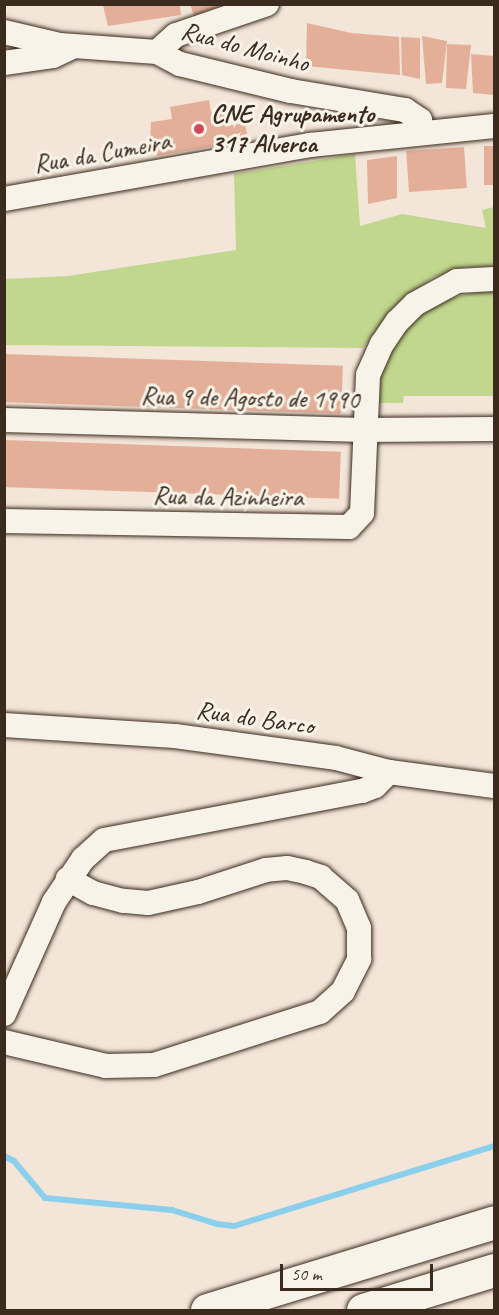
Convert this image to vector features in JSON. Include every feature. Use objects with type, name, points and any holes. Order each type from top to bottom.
[{"type":"highway","points":[[207,1311],[495,1222]]},
{"type":"highway","points":[[363,1311],[495,1270]]},
{"type":"street","points":[[157,52],[176,35],[267,4]]},
{"type":"street","name":"Rua do Moinho","points":[[4,32],[60,45],[157,52],[180,64],[291,91],[405,110],[420,120],[422,133]]},
{"type":"street","points":[[4,63],[53,56],[75,46]]},
{"type":"street","name":"Rua da Cumeira","points":[[4,199],[310,145],[495,126]]},
{"type":"street","name":"Rua da Azinheira","points":[[4,521],[348,527],[362,513],[368,375],[382,344],[397,322],[415,304],[457,281],[495,279]]},
{"type":"street","name":"Rua 9 de Agosto de 1990","points":[[4,420],[364,430],[495,429]]},
{"type":"street","name":"Rua do Barco","points":[[4,725],[175,736],[336,758],[389,772],[495,786]]},
{"type":"street","points":[[4,1014],[54,902],[83,859],[104,840],[362,791],[375,786],[389,772]]},
{"type":"street","points":[[4,1042],[106,1066],[154,1065],[320,1012],[343,991],[359,959],[359,928],[347,900],[321,877],[306,872],[287,868],[266,870],[198,892],[148,903],[123,901],[93,893],[68,879]]},
{"type":"green space","points":[[355,154],[360,226],[402,214],[486,228],[482,210],[494,207],[494,266],[466,267],[434,277],[410,293],[390,311],[363,348],[5,345],[4,279],[68,276],[236,250],[234,174]]},
{"type":"green space","points":[[494,291],[494,396],[404,396],[403,403],[378,403],[382,370],[398,337],[418,315],[445,299]]},
{"type":"building","points":[[190,4],[223,4],[223,5],[194,16]]},
{"type":"building","points":[[103,5],[180,5],[181,15],[108,26]]},
{"type":"building","points":[[307,23],[351,33],[399,37],[400,75],[306,66]]},
{"type":"building","points":[[422,36],[447,41],[442,83],[426,84]]},
{"type":"building","points":[[401,37],[420,38],[420,79],[402,75]]},
{"type":"building","points":[[447,44],[471,45],[466,89],[446,88]]},
{"type":"building","points":[[471,54],[494,56],[494,95],[473,93]]},
{"type":"building","name":"CNE Agrupamento 317 Alverca","points":[[209,100],[211,112],[225,110],[228,126],[245,123],[248,140],[157,156],[150,141],[151,122],[172,119],[170,107]]},
{"type":"building","points":[[484,146],[494,146],[494,185],[484,185]]},
{"type":"building","points":[[464,147],[467,188],[409,192],[406,151]]},
{"type":"building","points":[[397,156],[397,198],[368,204],[367,160]]},
{"type":"building","points":[[4,354],[343,366],[341,414],[4,402]]},
{"type":"building","points":[[4,440],[341,452],[339,499],[4,487]]},
{"type":"waterway","points":[[4,1156],[14,1161],[45,1198],[172,1210],[217,1224],[234,1226],[494,1146]]},
{"type":"place","name":"CNE Agrupamento 317 Alverca","points":[[199,129]]}]
